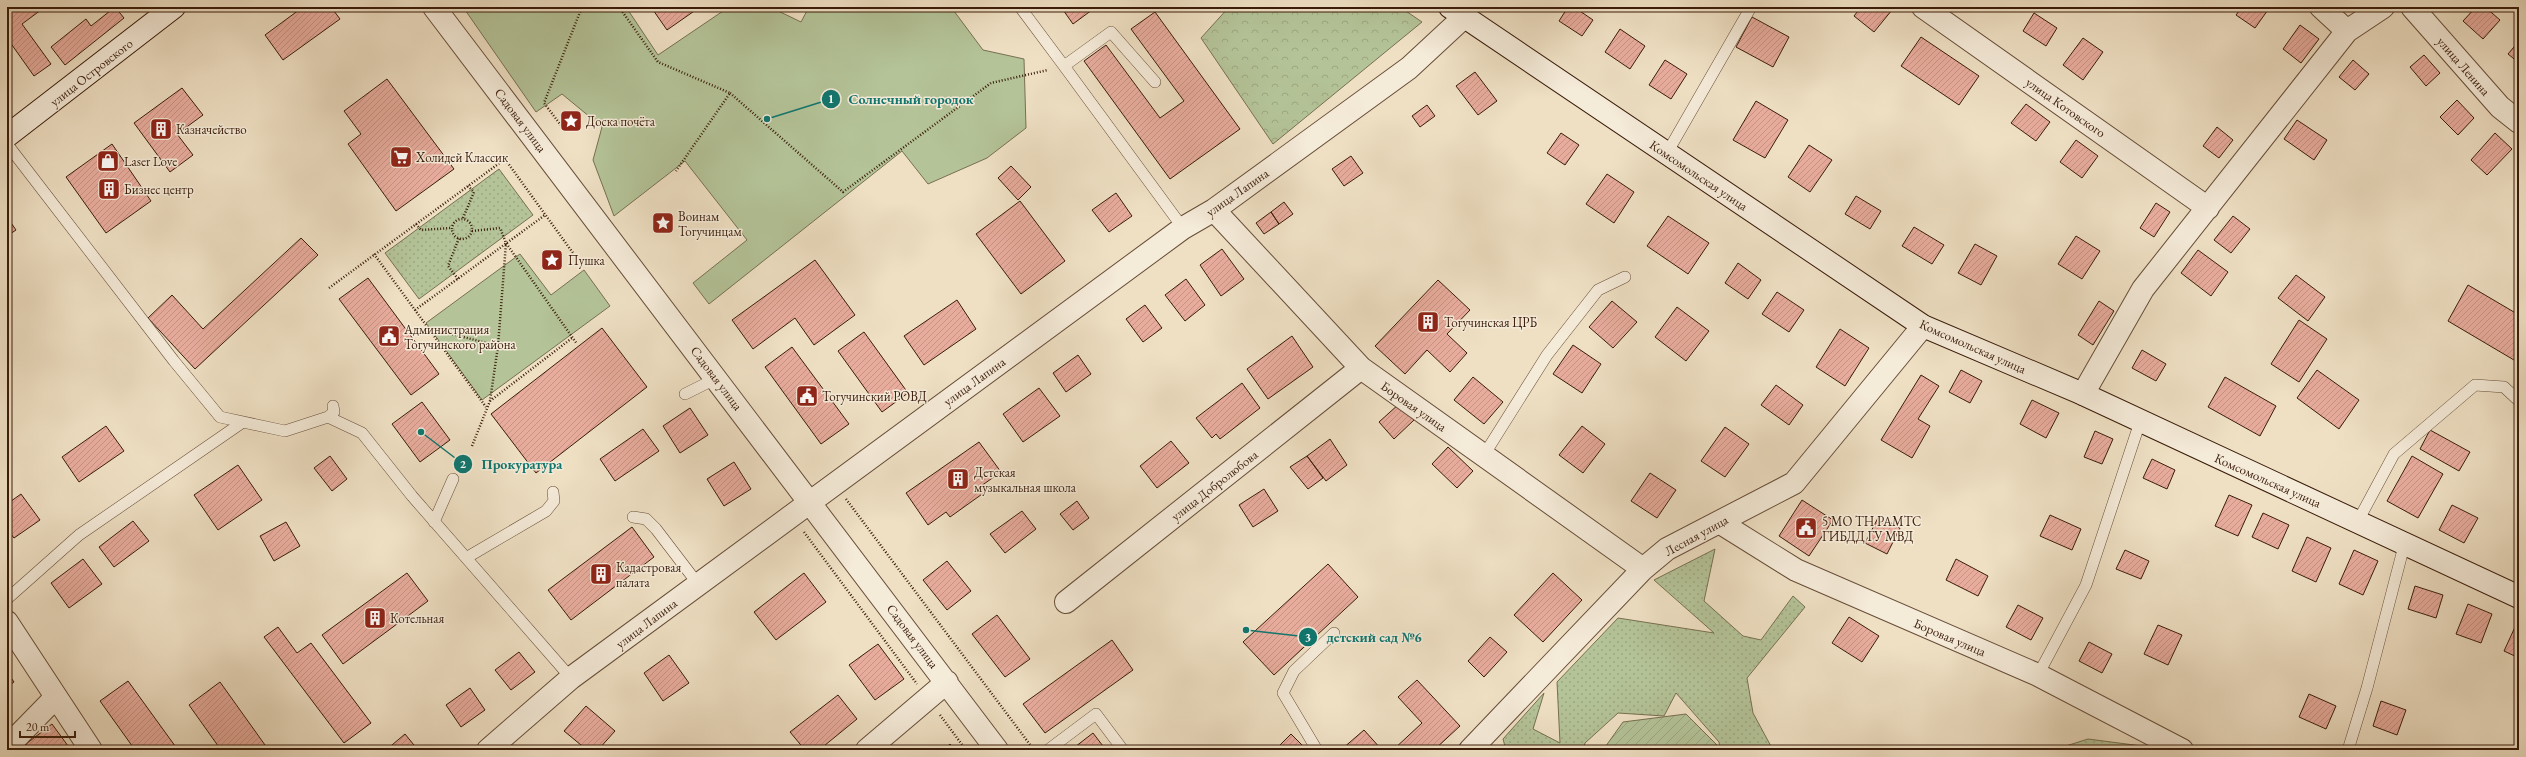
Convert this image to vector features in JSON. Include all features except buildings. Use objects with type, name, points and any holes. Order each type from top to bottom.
[{"type":"street","name":"улица Островского","points":[[7,136],[174,7]]},
{"type":"street","name":"Садовая улица","points":[[434,7],[998,750]]},
{"type":"street","name":"улица Котовского","points":[[1923,7],[2208,208]]},
{"type":"street","points":[[2321,7],[2347,31]]},
{"type":"street","points":[[2083,394],[2143,289],[2347,31],[2383,7]]},
{"type":"street","name":"улица Ленина","points":[[2412,7],[2500,107],[2519,122]]},
{"type":"street","name":"Комсомольская улица","points":[[1457,12],[1923,326],[2083,394],[2140,422],[2404,542],[2519,597]]},
{"type":"street","name":"улица Лапина","points":[[488,750],[571,678],[834,483],[1183,228],[1214,210],[1409,68],[1457,12]]},
{"type":"street","name":"Боровая улица","points":[[1214,210],[1361,368],[1643,569]]},
{"type":"street","name":"Лесная улица","points":[[1470,750],[1643,569],[1667,549],[1794,483],[1923,326]]},
{"type":"street","name":"улица Добролюбова","points":[[1066,602],[1361,368]]},
{"type":"street","name":"Боровая улица","points":[[1719,522],[1796,570],[2038,675],[2182,750]]},
{"type":"street","points":[[7,622],[91,750]]},
{"type":"street","points":[[867,750],[947,682]]},
{"type":"street","points":[[7,747],[56,697]]},
{"type":"lane","points":[[1020,7],[1183,228]]},
{"type":"lane","points":[[1667,153],[1751,7]]},
{"type":"lane","points":[[1064,66],[1112,32],[1155,82]]},
{"type":"lane","points":[[7,144],[174,361],[220,417],[284,431],[328,417],[334,412],[333,406]]},
{"type":"lane","points":[[1484,455],[1547,355],[1598,290],[1625,277]]},
{"type":"lane","points":[[685,394],[717,378]]},
{"type":"lane","points":[[2358,521],[2394,454],[2474,385],[2504,387],[2519,400]]},
{"type":"lane","points":[[328,417],[362,433],[434,522],[571,678]]},
{"type":"lane","points":[[7,599],[79,535],[243,422]]},
{"type":"lane","points":[[2038,675],[2086,585],[2140,422]]},
{"type":"lane","points":[[434,522],[453,479]]},
{"type":"lane","points":[[466,558],[546,511],[554,501],[553,492]]},
{"type":"lane","points":[[632,517],[646,519],[656,528],[698,584]]},
{"type":"lane","points":[[2348,750],[2367,688],[2404,542]]},
{"type":"lane","points":[[1317,750],[1283,693],[1294,671],[1334,633]]},
{"type":"lane","points":[[1048,750],[1096,714],[1123,750]]},
{"type":"path","points":[[563,128],[544,103],[582,7]]},
{"type":"path","points":[[619,7],[658,62],[730,93],[842,192],[991,83],[1064,66]]},
{"type":"path","points":[[676,170],[730,93]]},
{"type":"path","points":[[329,288],[505,159],[573,253]]},
{"type":"path","points":[[468,186],[474,192],[463,218],[454,222],[452,228],[453,234],[459,238],[466,238],[472,231],[500,228],[506,243],[577,344]]},
{"type":"path","points":[[415,310],[545,214]]},
{"type":"path","points":[[463,218],[471,224],[472,231]]},
{"type":"path","points":[[416,224],[422,230],[452,228]]},
{"type":"path","points":[[458,279],[448,266],[459,238]]},
{"type":"path","points":[[490,401],[498,346],[506,243]]},
{"type":"path","points":[[374,254],[486,407]]},
{"type":"path","points":[[428,328],[498,346]]},
{"type":"path","points":[[472,446],[486,407],[490,401],[572,338]]},
{"type":"path","points":[[834,483],[1034,750]]},
{"type":"path","points":[[791,515],[966,750]]},
{"type":"green space","points":[[463,7],[626,7],[658,55],[729,7],[770,7],[801,22],[809,7],[951,7],[983,50],[1024,59],[1026,128],[987,158],[928,184],[902,151],[709,304],[693,283],[747,240],[685,161],[614,216],[593,160],[602,127],[562,94],[536,112]]},
{"type":"green space","points":[[1229,7],[1400,7],[1422,22],[1273,144],[1201,38]]},
{"type":"green space","points":[[499,169],[533,215],[419,299],[385,253]]},
{"type":"green space","points":[[520,254],[551,295],[584,270],[610,306],[482,400],[426,323]]},
{"type":"green space","points":[[1715,549],[1704,601],[1743,636],[1761,640],[1793,596],[1805,607],[1747,678],[1753,713],[1773,750],[1720,750],[1719,742],[1676,693],[1664,716],[1618,713],[1585,743],[1583,750],[1506,750],[1503,739],[1544,693],[1533,729],[1560,743],[1557,682],[1618,618],[1714,633],[1654,580]]},
{"type":"green space","points":[[1686,714],[1720,748],[1719,750],[1603,750],[1623,722]]},
{"type":"green space","points":[[2088,739],[2142,746],[2151,750],[2053,750]]},
{"type":"place","name":"Солнечный городок","points":[[767,119]]},
{"type":"place","name":"Доска почёта","points":[[571,121]]},
{"type":"place","name":"Казначейство","points":[[161,129]]},
{"type":"place","name":"Холидей Классик","points":[[401,157]]},
{"type":"place","name":"Laser Love","points":[[108,161]]},
{"type":"place","name":"Бизнес центр","points":[[109,189]]},
{"type":"place","name":"Воинам Тогучинцам","points":[[663,223]]},
{"type":"place","name":"Пушка","points":[[552,260]]},
{"type":"place","name":"Тогучинская ЦРБ","points":[[1428,322]]},
{"type":"place","name":"Администрация Тогучинского района","points":[[389,336]]},
{"type":"place","name":"Тогучинский РОВД","points":[[807,396]]},
{"type":"place","name":"Прокуратура","points":[[421,432]]},
{"type":"place","name":"Детская музыкальная школа","points":[[958,479]]},
{"type":"place","name":"5 МО ТН РАМТС ГИБДД ГУ МВД","points":[[1806,528]]},
{"type":"place","name":"Кадастровая палата","points":[[601,574]]},
{"type":"place","name":"Котельная","points":[[375,618]]},
{"type":"place","name":"детский сад №6","points":[[1246,630]]}]
